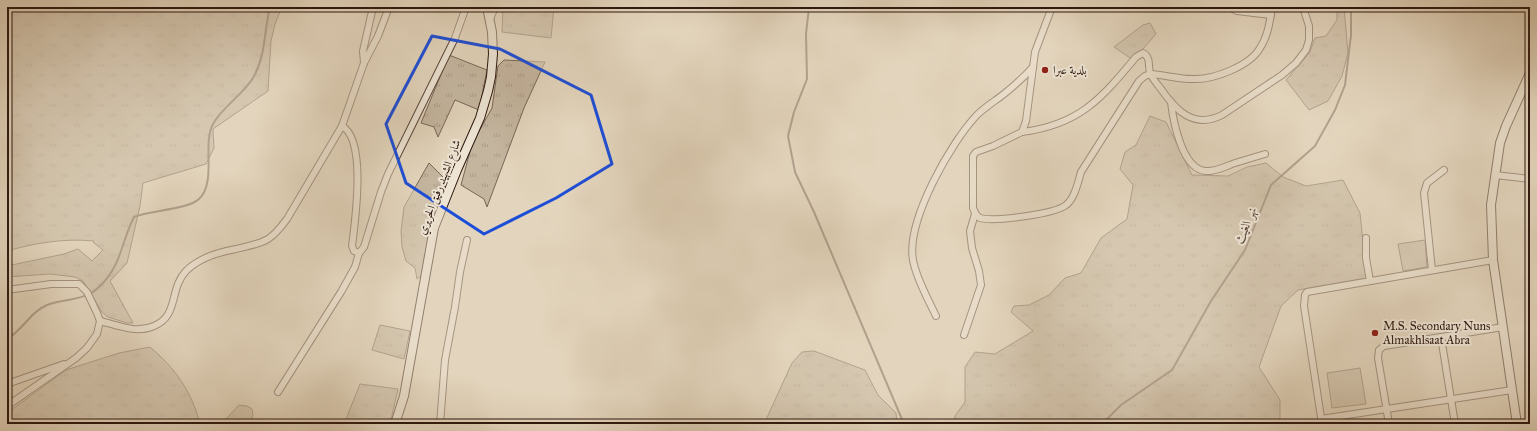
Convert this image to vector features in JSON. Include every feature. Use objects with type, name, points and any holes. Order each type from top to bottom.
[{"type":"street","points":[[364,62],[362,54],[373,7]]},
{"type":"street","points":[[100,321],[133,329],[144,329],[154,326],[162,322],[168,316],[172,307],[178,283],[193,265],[220,252],[259,244],[273,236],[287,219],[342,126],[364,62],[378,36],[389,7]]},
{"type":"street","points":[[278,392],[342,292],[355,267],[359,253],[364,248],[388,174],[455,38],[466,7]]},
{"type":"street","name":"شارع الشهيد رفيق الحريري","points":[[395,424],[404,396],[434,228],[464,152],[480,118],[492,76],[493,54],[490,19],[487,7]]},
{"type":"street","points":[[490,19],[496,7]]},
{"type":"street","points":[[1022,132],[1026,121],[1036,52],[1052,7]]},
{"type":"street","points":[[1229,7],[1237,11],[1270,15]]},
{"type":"street","points":[[975,214],[981,218],[1000,219],[1053,211],[1068,204],[1076,188],[1081,172],[1139,80],[1150,74],[1194,79],[1209,78],[1240,65],[1260,49],[1266,36],[1272,7]]},
{"type":"street","points":[[964,335],[981,285],[979,271],[972,248],[970,231],[975,214],[973,208],[974,153],[993,146],[1022,132],[1039,130],[1080,114],[1100,98],[1136,57],[1143,53],[1147,55],[1150,74],[1175,108],[1183,114],[1198,120],[1213,120],[1282,75],[1296,63],[1306,50],[1310,40],[1309,26],[1302,7]]},
{"type":"street","points":[[936,316],[912,258],[914,233],[920,211],[941,168],[973,119],[1033,67]]},
{"type":"street","points":[[1517,424],[1493,260],[1491,205],[1500,143],[1530,73]]},
{"type":"street","points":[[1170,102],[1182,148],[1190,161],[1200,170],[1213,171],[1265,154]]},
{"type":"street","points":[[342,126],[350,133],[356,154],[357,202],[352,246],[354,251],[359,253]]},
{"type":"street","points":[[1432,270],[1424,193],[1427,183],[1444,170]]},
{"type":"street","points":[[1495,175],[1530,180]]},
{"type":"street","points":[[1366,238],[1366,258],[1370,281]]},
{"type":"street","points":[[440,424],[445,360],[467,240]]},
{"type":"street","points":[[1493,260],[1310,291],[1305,296],[1304,306],[1321,422],[1512,390]]},
{"type":"street","points":[[7,290],[42,285],[70,283],[78,284],[85,288],[100,321],[99,330],[94,339],[82,353],[7,406]]},
{"type":"street","points":[[1389,424],[1379,350],[1384,346],[1503,327]]},
{"type":"street","points":[[1442,337],[1455,424]]},
{"type":"street","points":[[7,384],[70,362]]},
{"type":"highlighted area","points":[[432,36],[500,49],[591,95],[612,164],[556,198],[484,234],[406,183],[386,124]]},
{"type":"green space","points":[[7,7],[282,7],[275,24],[271,41],[268,91],[213,129],[214,148],[206,164],[143,183],[140,206],[127,263],[110,281],[133,323],[127,323],[108,317],[102,312],[83,281],[75,277],[50,274],[7,277],[7,266],[64,254],[78,249],[92,261],[103,250],[93,242],[94,241],[72,240],[39,244],[7,251]]},
{"type":"green space","points":[[503,7],[554,7],[551,38],[502,32]]},
{"type":"green space","points":[[1337,7],[1344,7],[1348,53],[1342,76],[1328,101],[1309,110],[1286,80],[1310,52],[1315,38],[1326,36],[1337,20]]},
{"type":"green space","points":[[1150,23],[1156,34],[1143,49],[1130,58],[1114,47],[1143,25]]},
{"type":"green space","points":[[449,55],[487,70],[479,110],[455,100],[438,137],[434,127],[421,123]]},
{"type":"green space","points":[[504,60],[545,62],[524,108],[487,207],[484,199],[461,185],[472,144],[492,108],[498,66]]},
{"type":"green space","points":[[1150,116],[1166,122],[1192,175],[1228,176],[1247,167],[1266,163],[1283,177],[1306,186],[1343,180],[1360,213],[1367,278],[1298,290],[1281,306],[1259,367],[1280,400],[1280,420],[1277,424],[954,424],[955,416],[965,402],[965,367],[975,352],[995,354],[1033,331],[1011,312],[1014,306],[1029,305],[1049,295],[1065,278],[1081,273],[1101,238],[1127,219],[1133,185],[1120,169],[1125,152],[1136,145]]},
{"type":"green space","points":[[429,163],[447,181],[432,218],[421,276],[417,279],[415,268],[406,261],[402,247],[401,231],[404,207]]},
{"type":"green space","points":[[1425,240],[1427,267],[1403,271],[1398,244]]},
{"type":"green space","points":[[380,325],[410,331],[404,359],[372,350]]},
{"type":"green space","points":[[150,347],[167,363],[181,381],[197,412],[200,424],[7,424],[7,413],[66,370],[119,353]]},
{"type":"green space","points":[[814,351],[865,370],[878,395],[896,413],[897,424],[764,424],[792,363],[802,352]]},
{"type":"green space","points":[[1360,368],[1366,404],[1332,408],[1327,373]]},
{"type":"green space","points":[[360,384],[398,389],[390,424],[344,424]]},
{"type":"green space","points":[[239,405],[247,406],[252,409],[253,416],[249,424],[225,424],[226,419]]},
{"type":"waterway","points":[[7,339],[18,331],[31,316],[41,308],[52,303],[86,296],[99,287],[108,278],[113,270],[134,217],[193,203],[204,193],[207,185],[209,167],[210,132],[217,118],[249,84],[257,70],[263,52],[270,7]]},
{"type":"waterway","points":[[809,7],[806,34],[807,79],[794,112],[788,136],[795,172],[814,212],[904,424]]},
{"type":"waterway","name":"نهر الغيث","points":[[1102,424],[1121,405],[1172,370],[1211,301],[1245,250],[1271,185],[1315,146],[1335,110],[1345,85],[1351,35],[1351,7]]},
{"type":"place","name":"بلدية عبرا","points":[[1045,70]]},
{"type":"place","name":"M.S. Secondary Nuns Almakhlsaat Abra","points":[[1375,333]]}]
